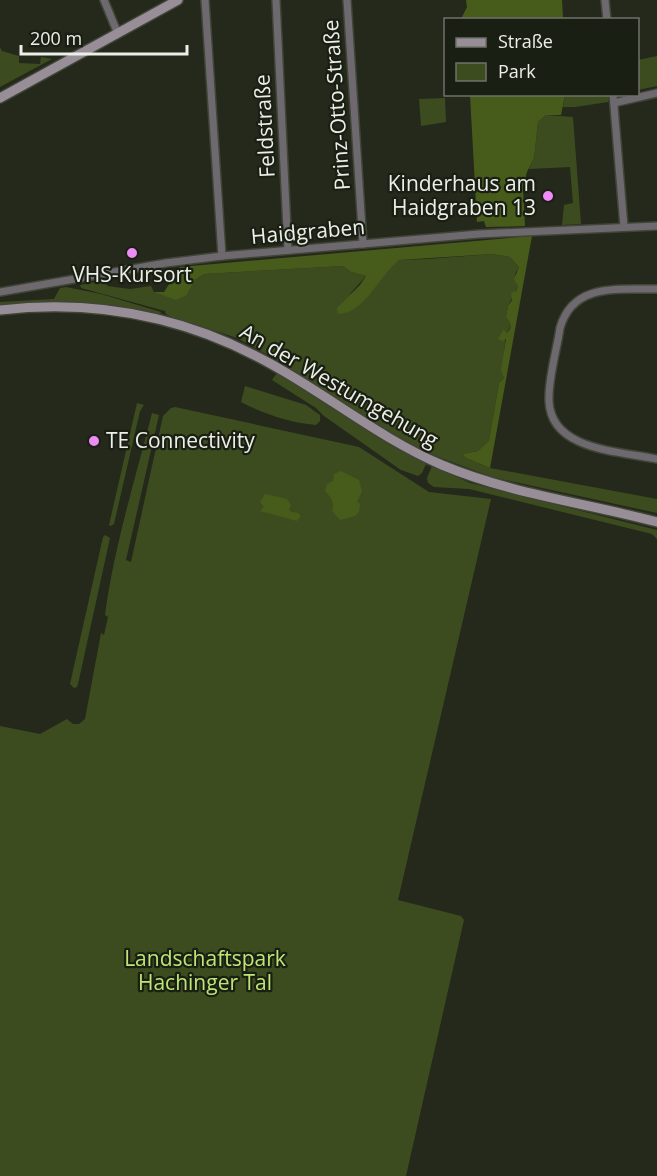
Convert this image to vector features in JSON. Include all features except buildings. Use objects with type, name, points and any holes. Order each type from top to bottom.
[{"type":"main road","points":[[0,98],[178,0]]},
{"type":"main road","name":"An der Westumgehung","points":[[0,310],[52,306],[97,308],[143,315],[191,328],[232,344],[272,364],[382,435],[445,466],[492,483],[657,522]]},
{"type":"street","points":[[104,0],[118,34]]},
{"type":"street","points":[[205,0],[222,256]]},
{"type":"street","name":"Feldstraße","points":[[276,0],[288,250]]},
{"type":"street","name":"Prinz-Otto-Straße","points":[[347,0],[363,244]]},
{"type":"street","points":[[605,0],[607,18]]},
{"type":"street","points":[[614,103],[657,93]]},
{"type":"street","points":[[613,96],[624,227]]},
{"type":"street","name":"Haidgraben","points":[[0,292],[222,256],[479,234],[657,226]]},
{"type":"street","points":[[657,289],[591,294],[578,300],[568,309],[560,328],[549,401],[557,425],[574,441],[657,459]]},
{"type":"green space","points":[[466,0],[562,0],[563,18],[462,18],[467,7]]},
{"type":"green space","points":[[0,47],[2,51],[19,56],[19,63],[40,64],[41,57],[52,59],[0,87]]},
{"type":"green space","points":[[657,56],[657,86],[639,90],[639,60]]},
{"type":"green space","points":[[470,96],[565,96],[561,115],[546,115],[538,122],[534,158],[523,188],[525,226],[486,227],[484,221],[477,222]]},
{"type":"green space","points":[[565,96],[610,96],[608,102],[563,107]]},
{"type":"green space","points":[[445,98],[446,122],[421,126],[419,99]]},
{"type":"green space","points":[[546,115],[573,117],[581,224],[562,225],[564,205],[573,203],[570,167],[529,169],[534,158],[538,122]]},
{"type":"green space","points":[[532,236],[490,468],[462,454],[478,451],[489,441],[499,383],[504,378],[501,370],[506,339],[503,341],[498,339],[504,329],[507,333],[510,329],[510,323],[506,317],[508,306],[512,300],[511,293],[516,291],[518,286],[514,279],[519,267],[510,257],[493,254],[399,260],[356,308],[338,314],[337,308],[366,276],[351,272],[343,266],[204,274],[195,280],[187,295],[176,300],[154,292],[164,292],[180,267]]},
{"type":"green space","points":[[493,254],[510,257],[519,267],[515,274],[518,286],[508,306],[506,317],[510,328],[507,333],[504,329],[504,378],[499,383],[489,442],[478,451],[462,454],[490,468],[657,499],[657,513],[492,477],[436,456],[359,414],[275,359],[237,338],[172,317],[165,311],[81,288],[80,285],[106,280],[107,286],[130,289],[151,286],[154,292],[187,295],[195,280],[204,274],[343,266],[351,272],[366,276],[349,295],[399,260]]},
{"type":"green space","points":[[66,287],[101,294],[161,312],[160,314],[97,304],[0,307],[0,302],[54,299],[60,288]]},
{"type":"green space","points":[[277,373],[388,444],[426,464],[422,473],[418,476],[401,470],[316,408],[272,380]]},
{"type":"green space","points":[[245,386],[306,405],[320,415],[320,421],[316,425],[297,422],[277,417],[241,402]]},
{"type":"green space","points":[[137,403],[144,405],[140,411],[114,524],[111,526],[109,525]]},
{"type":"green space","name":"Landschaftspark Hachinger Tal","points":[[175,407],[359,447],[429,492],[491,499],[398,900],[461,916],[464,920],[406,1176],[0,1176],[0,726],[40,734],[67,719],[73,724],[79,724],[85,719],[101,633],[104,635],[108,617],[105,615],[114,564],[152,413],[159,415],[126,560],[131,562],[163,416]]},
{"type":"green space","points":[[432,466],[470,483],[657,530],[657,539],[652,534],[469,489],[434,487],[428,483],[427,478]]},
{"type":"green space","points":[[341,471],[359,480],[362,491],[357,502],[360,504],[359,512],[355,516],[340,520],[332,511],[332,500],[325,491],[327,484],[333,481],[334,474]]},
{"type":"green space","points":[[265,494],[287,499],[291,505],[289,509],[291,512],[301,516],[297,521],[260,511],[264,507],[260,502]]},
{"type":"green space","points":[[105,535],[110,538],[78,684],[74,688],[70,684]]},
{"type":"place","name":"Kinderhaus am Haidgraben 13","points":[[548,196]]},
{"type":"place","name":"VHS-Kursort","points":[[132,253]]},
{"type":"place","name":"TE Connectivity","points":[[94,441]]}]
